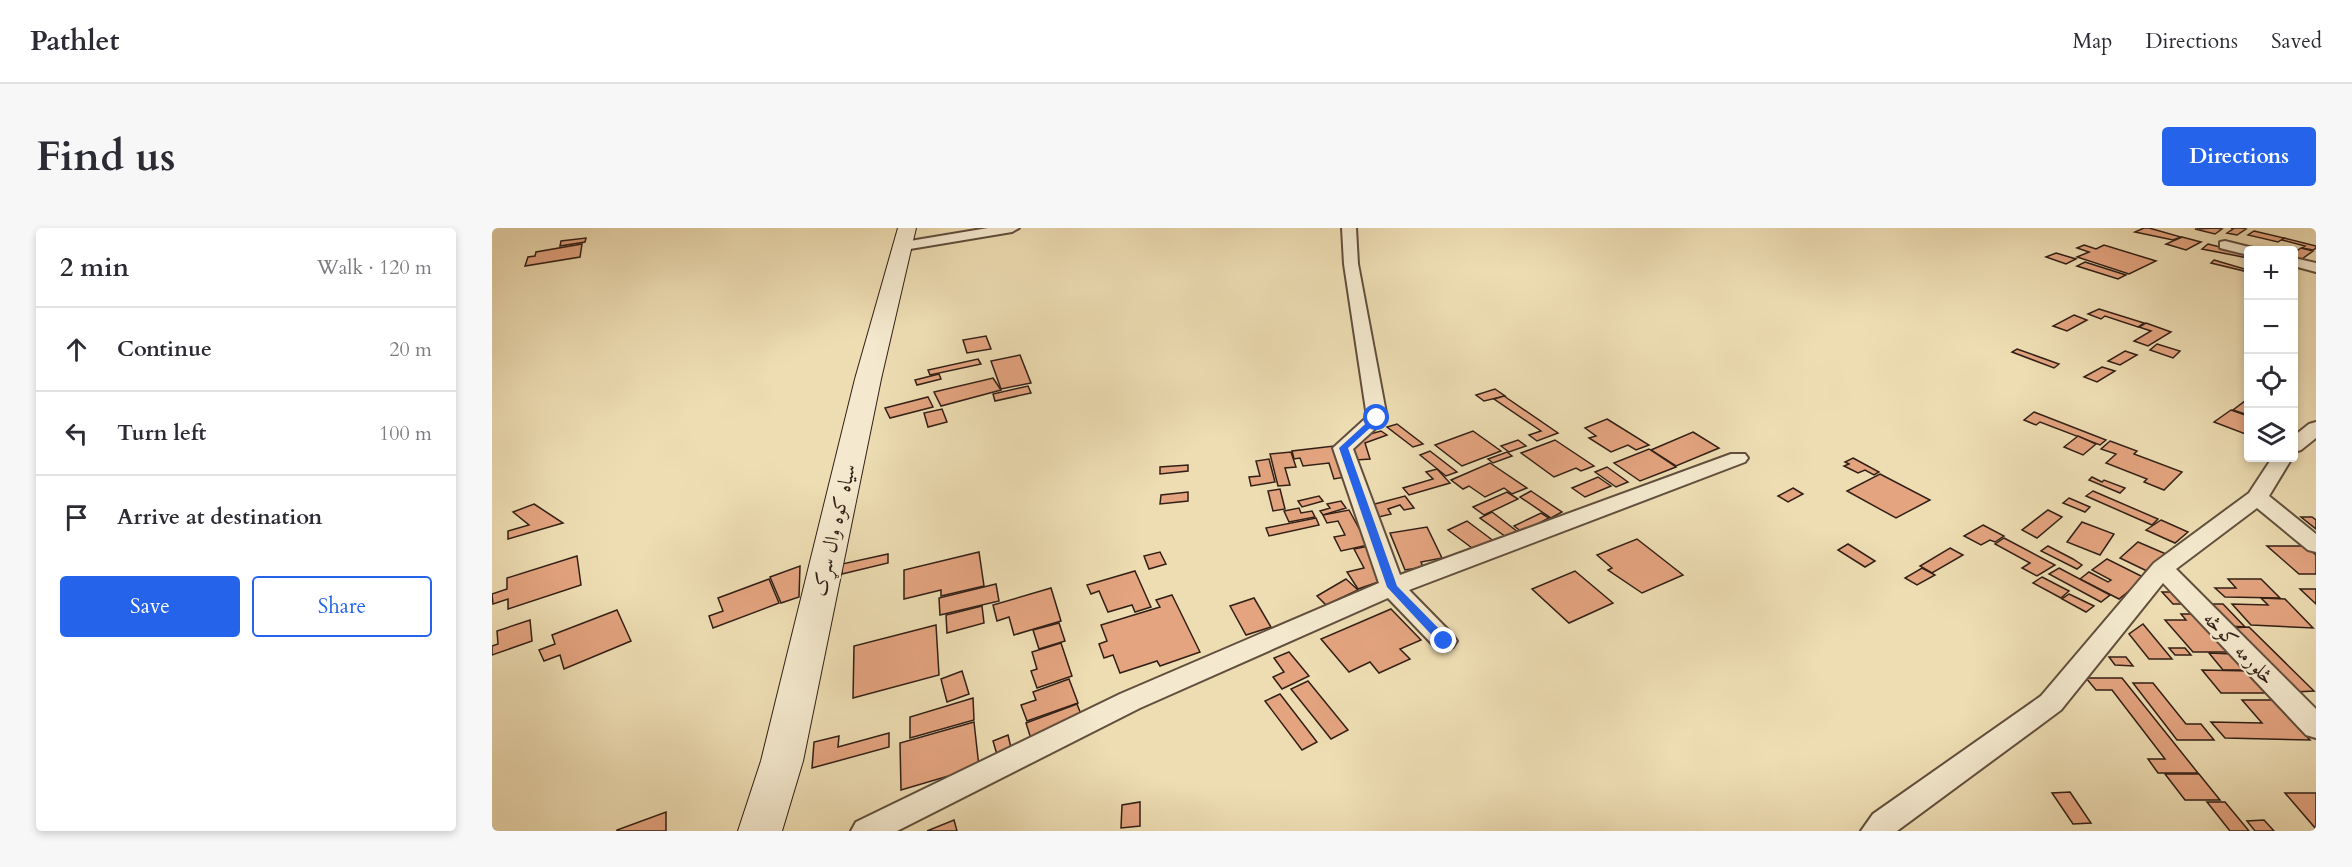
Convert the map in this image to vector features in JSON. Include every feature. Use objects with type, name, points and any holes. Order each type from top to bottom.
[{"type":"street","points":[[905,237],[1012,228]]},
{"type":"street","points":[[1349,228],[1351,264],[1377,418],[1343,448],[1392,587],[1444,641]]},
{"type":"street","name":"سیاه کوه وال سړک","points":[[760,831],[782,761],[868,379],[905,237]]},
{"type":"street","points":[[2225,245],[2244,250]]},
{"type":"street","points":[[2298,263],[2316,268]]},
{"type":"street","points":[[2298,443],[2316,428]]},
{"type":"street","points":[[867,831],[1130,701],[1392,587],[1738,458]]},
{"type":"street","points":[[1877,831],[1884,823],[2051,703],[2162,568],[2257,497],[2279,462]]},
{"type":"street","points":[[2257,497],[2316,545]]},
{"type":"street","name":"څلورمه کوڅه","points":[[2162,568],[2316,727]]},
{"type":"building","points":[[2144,228],[2181,237],[2173,240],[2135,232]]},
{"type":"building","points":[[2231,228],[2246,229],[2237,235],[2227,233],[2233,229]]},
{"type":"building","points":[[2195,229],[2222,229],[2215,234]]},
{"type":"building","points":[[2254,231],[2284,238],[2278,242],[2248,235]]},
{"type":"building","points":[[2182,237],[2201,242],[2186,250],[2166,244]]},
{"type":"building","points":[[586,238],[585,242],[560,246],[561,241]]},
{"type":"building","points":[[2284,238],[2316,246],[2316,248],[2313,250],[2302,248],[2305,246],[2282,240]]},
{"type":"building","points":[[582,244],[580,257],[525,266],[528,257],[535,256],[536,252]]},
{"type":"building","points":[[2208,244],[2244,253],[2244,257],[2202,249]]},
{"type":"building","points":[[2084,245],[2096,249],[2104,245],[2156,261],[2129,274],[2077,257],[2089,252],[2077,248]]},
{"type":"building","points":[[2301,248],[2313,251],[2302,259],[2298,258],[2298,250]]},
{"type":"building","points":[[2056,253],[2076,259],[2066,264],[2046,257]]},
{"type":"building","points":[[2214,260],[2244,269],[2244,271],[2211,263]]},
{"type":"building","points":[[2085,262],[2126,275],[2118,279],[2077,266]]},
{"type":"building","points":[[2099,309],[2144,323],[2138,327],[2105,316],[2101,319],[2088,314]]},
{"type":"building","points":[[2074,315],[2087,320],[2067,331],[2053,326]]},
{"type":"building","points":[[2146,323],[2171,332],[2148,346],[2134,341],[2151,331],[2139,327]]},
{"type":"building","points":[[986,336],[991,349],[967,353],[963,340]]},
{"type":"building","points":[[2157,344],[2180,351],[2173,358],[2150,350]]},
{"type":"building","points":[[2017,349],[2059,364],[2054,368],[2012,352]]},
{"type":"building","points":[[2125,351],[2137,355],[2120,365],[2108,361]]},
{"type":"building","points":[[1020,355],[1031,383],[1001,389],[991,361]]},
{"type":"building","points":[[978,359],[981,364],[930,375],[928,370]]},
{"type":"building","points":[[2102,367],[2115,371],[2097,382],[2084,377]]},
{"type":"building","points":[[939,374],[941,379],[917,385],[915,380]]},
{"type":"building","points":[[993,378],[1001,390],[941,406],[934,392]]},
{"type":"building","points":[[1028,386],[1031,393],[995,401],[993,394]]},
{"type":"building","points":[[1495,389],[1505,396],[1484,401],[1476,395]]},
{"type":"building","points":[[1504,396],[1558,433],[1537,441],[1529,435],[1541,431],[1494,399]]},
{"type":"building","points":[[928,397],[933,407],[890,418],[885,408]]},
{"type":"building","points":[[2244,402],[2244,414],[2233,410]]},
{"type":"building","points":[[942,409],[947,422],[928,427],[924,413]]},
{"type":"building","points":[[2231,410],[2244,415],[2244,433],[2214,422]]},
{"type":"building","points":[[2034,412],[2106,440],[2100,445],[2040,422],[2036,425],[2024,420]]},
{"type":"building","points":[[1607,419],[1649,445],[1636,450],[1628,445],[1611,452],[1589,438],[1596,436],[1585,428]]},
{"type":"building","points":[[1397,424],[1423,444],[1413,447],[1387,427]]},
{"type":"building","points":[[1381,431],[1387,435],[1365,443],[1370,459],[1356,460],[1352,439]]},
{"type":"building","points":[[1473,431],[1501,451],[1462,466],[1435,445]]},
{"type":"building","points":[[1693,432],[1719,448],[1676,466],[1651,450]]},
{"type":"building","points":[[2078,436],[2096,444],[2083,455],[2064,447]]},
{"type":"building","points":[[1518,440],[1526,446],[1509,452],[1501,446]]},
{"type":"building","points":[[1555,440],[1594,466],[1581,471],[1576,468],[1554,477],[1521,453]]},
{"type":"building","points":[[2110,441],[2137,451],[2134,454],[2182,472],[2164,490],[2144,482],[2147,479],[2106,463],[2116,454],[2101,449]]},
{"type":"building","points":[[1334,446],[1345,477],[1334,479],[1329,463],[1303,466],[1300,458],[1294,459],[1292,451]]},
{"type":"building","points":[[1649,449],[1676,467],[1640,481],[1614,463]]},
{"type":"building","points":[[1430,451],[1457,472],[1446,476],[1420,455]]},
{"type":"building","points":[[1291,452],[1296,467],[1285,468],[1290,485],[1278,486],[1270,454]]},
{"type":"building","points":[[1507,452],[1512,456],[1493,463],[1488,459]]},
{"type":"building","points":[[1853,458],[1879,472],[1874,475],[1865,470],[1858,473],[1844,466],[1849,464],[1845,462]]},
{"type":"building","points":[[1269,459],[1275,482],[1251,486],[1249,477],[1260,476],[1256,461]]},
{"type":"building","points":[[1490,463],[1527,488],[1512,494],[1504,488],[1485,497],[1469,486],[1463,489],[1451,480]]},
{"type":"building","points":[[1188,465],[1188,471],[1160,474],[1160,467]]},
{"type":"building","points":[[1607,467],[1628,482],[1616,487],[1595,472]]},
{"type":"building","points":[[1437,469],[1450,483],[1409,495],[1403,488],[1433,479],[1426,472]]},
{"type":"building","points":[[1880,474],[1930,500],[1896,518],[1847,491]]},
{"type":"building","points":[[1598,477],[1611,486],[1585,497],[1572,488]]},
{"type":"building","points":[[2092,477],[2125,488],[2120,493],[2089,480]]},
{"type":"building","points":[[1793,488],[1803,494],[1788,502],[1778,496]]},
{"type":"building","points":[[1280,489],[1285,509],[1273,511],[1268,491]]},
{"type":"building","points":[[1531,491],[1562,512],[1551,518],[1520,497]]},
{"type":"building","points":[[2093,491],[2158,519],[2152,525],[2086,496]]},
{"type":"building","points":[[1188,492],[1188,501],[1160,504],[1161,495]]},
{"type":"building","points":[[1507,492],[1518,499],[1484,515],[1473,507]]},
{"type":"building","points":[[1319,496],[1323,501],[1302,507],[1298,501]]},
{"type":"building","points":[[1405,496],[1414,508],[1404,510],[1400,505],[1388,509],[1391,514],[1379,517],[1371,505]]},
{"type":"building","points":[[2069,498],[2090,507],[2085,512],[2063,503]]},
{"type":"building","points":[[1341,501],[1346,508],[1323,515],[1320,511],[1330,508],[1327,504]]},
{"type":"building","points":[[534,504],[563,523],[508,539],[508,531],[529,525],[513,512]]},
{"type":"building","points":[[1299,508],[1301,513],[1312,511],[1315,517],[1289,522],[1284,511]]},
{"type":"building","points":[[1349,510],[1368,545],[1341,551],[1334,537],[1345,535],[1338,521],[1327,523],[1323,515]]},
{"type":"building","points":[[2048,510],[2062,517],[2037,538],[2022,530]]},
{"type":"building","points":[[1492,512],[1518,532],[1506,537],[1480,518]]},
{"type":"building","points":[[1541,513],[1549,518],[1522,532],[1514,526]]},
{"type":"building","points":[[2301,517],[2312,517],[2316,520],[2316,529]]},
{"type":"building","points":[[1316,518],[1319,525],[1269,536],[1266,528]]},
{"type":"building","points":[[2161,520],[2188,532],[2175,543],[2146,530]]},
{"type":"building","points":[[1467,521],[1495,542],[1476,551],[1448,530]]},
{"type":"building","points":[[2082,522],[2114,534],[2100,555],[2067,542]]},
{"type":"building","points":[[1983,525],[2004,536],[1995,542],[1990,540],[1981,545],[1964,536]]},
{"type":"building","points":[[1427,527],[1442,558],[1421,562],[1423,567],[1405,570],[1390,533]]},
{"type":"building","points":[[2004,538],[2055,565],[2037,576],[2022,568],[2030,563],[1995,544]]},
{"type":"building","points":[[1637,539],[1683,575],[1642,593],[1608,570],[1612,568],[1597,555]]},
{"type":"building","points":[[2138,542],[2166,554],[2147,571],[2120,558]]},
{"type":"building","points":[[1848,544],[1875,561],[1865,567],[1838,550]]},
{"type":"building","points":[[1369,546],[1387,579],[1358,589],[1347,572],[1364,568],[1354,549]]},
{"type":"building","points":[[2048,546],[2082,565],[2077,569],[2041,551]]},
{"type":"building","points":[[2267,546],[2305,546],[2316,555],[2316,574],[2299,574]]},
{"type":"building","points":[[1950,548],[1963,555],[1932,573],[1920,566]]},
{"type":"building","points":[[979,552],[984,586],[941,596],[941,590],[904,599],[904,570]]},
{"type":"building","points":[[1160,552],[1166,564],[1149,569],[1144,556]]},
{"type":"building","points":[[888,554],[888,563],[842,574],[842,564]]},
{"type":"building","points":[[577,556],[581,585],[508,609],[508,599],[493,604],[492,594],[507,589],[507,578]]},
{"type":"building","points":[[2107,559],[2145,578],[2119,599],[2080,579],[2089,572],[2108,582],[2111,580],[2092,570]]},
{"type":"building","points":[[800,566],[799,597],[781,603],[770,577]]},
{"type":"building","points":[[1922,568],[1935,575],[1917,585],[1905,578]]},
{"type":"building","points":[[2059,568],[2110,595],[2101,602],[2049,574]]},
{"type":"building","points":[[1135,571],[1151,607],[1135,612],[1132,605],[1108,612],[1099,591],[1091,594],[1087,585]]},
{"type":"building","points":[[1575,571],[1613,603],[1569,623],[1532,589]]},
{"type":"building","points":[[2042,577],[2069,591],[2061,598],[2033,583]]},
{"type":"building","points":[[769,579],[779,603],[713,628],[709,616],[723,611],[718,598]]},
{"type":"building","points":[[1346,579],[1358,590],[1326,605],[1317,596]]},
{"type":"building","points":[[2228,579],[2261,579],[2280,598],[2225,597],[2215,588],[2236,588]]},
{"type":"building","points":[[996,584],[999,601],[940,615],[939,598]]},
{"type":"building","points":[[1051,588],[1061,621],[1014,635],[1009,617],[997,621],[993,605]]},
{"type":"building","points":[[2300,589],[2316,589],[2316,604]]},
{"type":"building","points":[[2162,592],[2174,592],[2185,604],[2173,604]]},
{"type":"building","points":[[2069,594],[2094,606],[2086,612],[2062,599]]},
{"type":"building","points":[[1172,595],[1200,652],[1160,666],[1157,661],[1120,673],[1113,655],[1104,658],[1099,644],[1107,641],[1101,625],[1160,607],[1156,600]]},
{"type":"building","points":[[1254,598],[1271,627],[1246,635],[1230,606]]},
{"type":"building","points":[[2261,598],[2285,599],[2313,628],[2251,625],[2232,604],[2268,605]]},
{"type":"building","points":[[2206,604],[2223,604],[2245,627],[2228,626]]},
{"type":"building","points":[[982,606],[984,623],[947,633],[946,615]]},
{"type":"building","points":[[1391,609],[1421,640],[1400,649],[1410,659],[1379,673],[1370,662],[1349,672],[1321,639]]},
{"type":"building","points":[[617,610],[631,641],[564,669],[560,655],[544,661],[539,650],[555,644],[552,635]]},
{"type":"building","points":[[2181,614],[2197,614],[2232,652],[2193,652],[2165,620],[2186,620]]},
{"type":"building","points":[[530,620],[532,641],[492,655],[492,646],[498,644],[497,631]]},
{"type":"building","points":[[1059,623],[1065,641],[1039,649],[1033,630]]},
{"type":"building","points":[[2143,624],[2172,659],[2149,659],[2129,634]]},
{"type":"building","points":[[936,625],[939,675],[853,698],[854,646]]},
{"type":"building","points":[[2249,627],[2314,691],[2294,692],[2230,628]]},
{"type":"building","points":[[1061,643],[1072,676],[1037,688],[1031,671],[1037,669],[1032,652]]},
{"type":"building","points":[[2169,648],[2185,648],[2191,655],[2175,655]]},
{"type":"building","points":[[1289,652],[1309,676],[1282,689],[1273,677],[1284,672],[1274,658]]},
{"type":"building","points":[[2209,653],[2234,654],[2249,670],[2223,670]]},
{"type":"building","points":[[2109,657],[2126,657],[2133,666],[2115,665]]},
{"type":"building","points":[[2202,670],[2251,671],[2272,693],[2221,693]]},
{"type":"building","points":[[962,671],[969,694],[947,702],[941,679]]},
{"type":"building","points":[[2086,678],[2122,678],[2198,773],[2158,773],[2148,759],[2165,759],[2112,690],[2096,690]]},
{"type":"building","points":[[1069,679],[1078,703],[1027,721],[1021,705],[1036,700],[1033,692]]},
{"type":"building","points":[[1308,681],[1348,730],[1331,739],[1291,689]]},
{"type":"building","points":[[2133,683],[2153,683],[2186,724],[2201,724],[2214,740],[2177,740]]},
{"type":"building","points":[[1280,694],[1317,742],[1302,750],[1265,701]]},
{"type":"building","points":[[973,698],[974,720],[910,738],[910,717]]},
{"type":"building","points":[[2242,700],[2273,700],[2310,740],[2225,738],[2211,722],[2262,723]]},
{"type":"building","points":[[1077,704],[1084,722],[1032,742],[1026,723]]},
{"type":"building","points":[[974,722],[979,767],[901,790],[900,743]]},
{"type":"building","points":[[889,733],[889,747],[812,768],[814,742],[839,736],[838,747]]},
{"type":"building","points":[[1008,735],[1012,752],[998,758],[993,741]]},
{"type":"building","points":[[2165,774],[2199,774],[2220,800],[2185,800]]},
{"type":"building","points":[[2070,792],[2091,823],[2073,824],[2052,793]]},
{"type":"building","points":[[2285,793],[2316,793],[2316,829]]},
{"type":"building","points":[[1140,802],[1140,826],[1121,828],[1122,805]]},
{"type":"building","points":[[2207,802],[2225,802],[2249,831],[2230,831]]},
{"type":"building","points":[[666,812],[666,831],[617,831],[617,830]]},
{"type":"building","points":[[954,820],[957,831],[927,831]]},
{"type":"building","points":[[2264,820],[2274,831],[2255,831],[2247,821]]},
{"type":"route","points":[[1377,418],[1359,431],[1343,448],[1392,587],[1444,641]]}]
